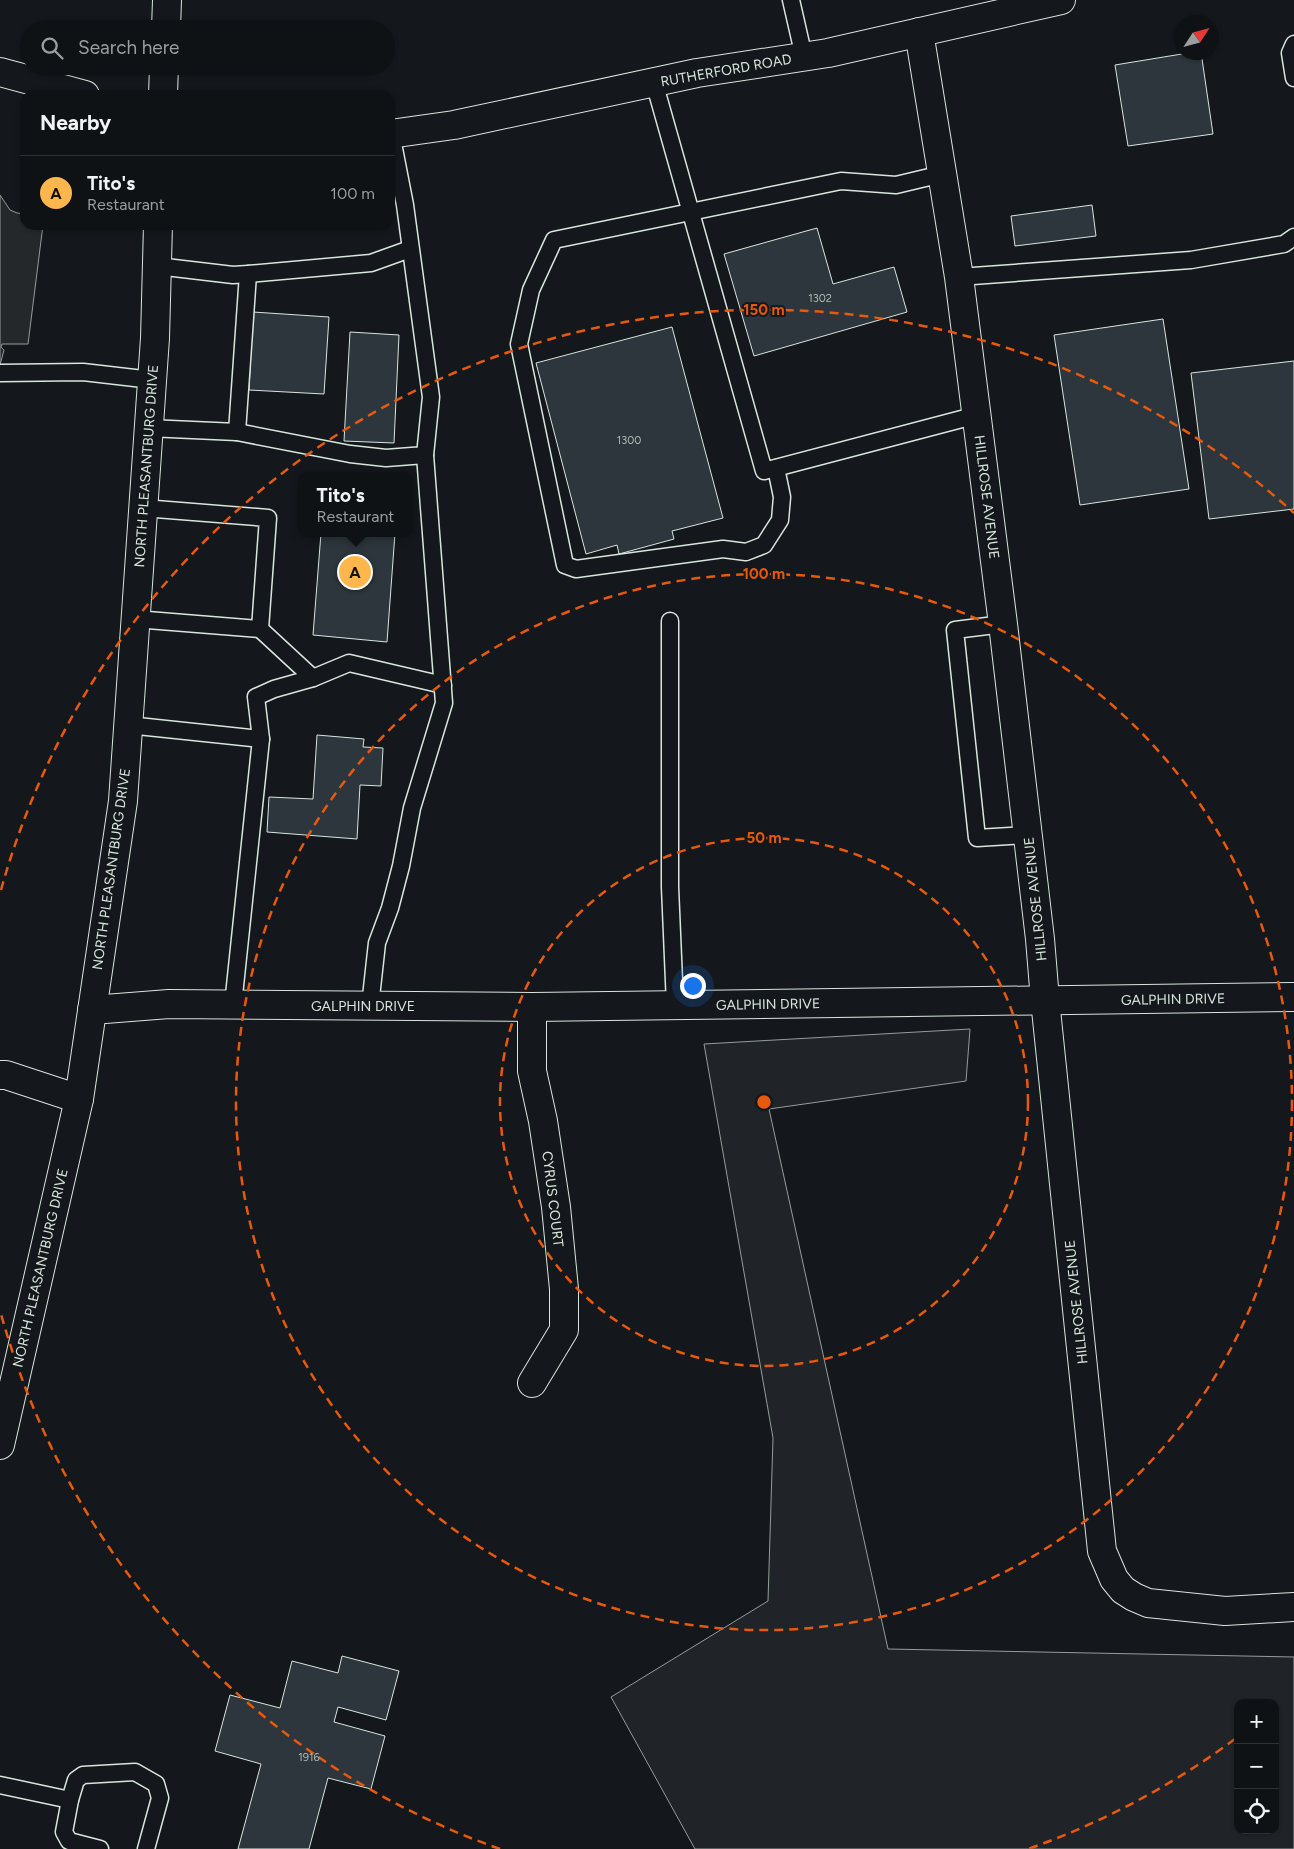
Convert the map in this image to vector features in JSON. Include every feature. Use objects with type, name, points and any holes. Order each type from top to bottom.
[{"type":"street","points":[[166,20],[167,0]]},
{"type":"street","name":"RUTHERFORD ROAD","points":[[395,133],[454,125],[697,73],[828,53],[1061,0]]},
{"type":"street","name":"HILLROSE AVENUE","points":[[919,32],[959,277],[1003,624],[1040,940],[1102,1551],[1114,1579],[1123,1590],[1134,1598],[1148,1603],[1224,1611],[1294,1607]]},
{"type":"street","points":[[0,72],[67,90]]},
{"type":"street","points":[[163,90],[164,75]]},
{"type":"street","name":"NORTH PLEASANTBURG DRIVE","points":[[0,1445],[79,1099],[123,801],[152,380],[158,230]]},
{"type":"street","name":"GALPHIN DRIVE","points":[[92,1010],[169,1004],[532,1007],[1294,997]]},
{"type":"street","name":"CYRUS COURT","points":[[532,1007],[532,1071],[543,1121],[556,1207],[564,1289],[564,1330],[532,1383]]},
{"type":"street","points":[[0,1075],[6,1075],[79,1099]]},
{"type":"lane","points":[[791,0],[804,57]]},
{"type":"lane","points":[[1294,44],[1290,53],[1294,78]]},
{"type":"lane","points":[[654,82],[764,471],[976,415]]},
{"type":"lane","points":[[370,1006],[377,943],[390,908],[401,866],[412,808],[444,703],[425,456],[431,397],[405,205],[395,154]]},
{"type":"lane","points":[[776,468],[782,497],[780,520],[764,545],[746,552],[723,549],[576,570],[565,565],[519,344],[531,290],[554,240],[841,181],[896,186],[942,174]]},
{"type":"lane","points":[[959,277],[1191,260],[1284,244],[1294,237]]},
{"type":"lane","points":[[157,266],[233,275],[248,274],[372,263],[410,249]]},
{"type":"lane","points":[[237,432],[248,274]]},
{"type":"lane","points":[[0,373],[83,372],[152,380]]},
{"type":"lane","points":[[148,428],[237,432],[350,454],[386,458],[425,456]]},
{"type":"lane","points":[[143,508],[268,518],[260,629]]},
{"type":"lane","points":[[135,619],[260,629],[313,678]]},
{"type":"lane","points":[[670,621],[670,887],[675,1005]]},
{"type":"lane","points":[[1003,624],[955,630],[977,838],[1028,835]]},
{"type":"lane","points":[[233,1005],[261,739],[256,697],[274,689],[313,678],[348,663],[443,685]]},
{"type":"lane","points":[[128,725],[261,739]]},
{"type":"lane","points":[[100,1849],[70,1841],[64,1832],[76,1780],[83,1775],[135,1772],[156,1784],[160,1798],[146,1849]]},
{"type":"lane","points":[[0,1785],[70,1800]]},
{"type":"shaded area","points":[[0,195],[10,210],[20,213],[20,230],[42,230],[28,344],[2,344],[1,347],[4,350],[0,365]]},
{"type":"shaded area","points":[[970,1029],[966,1081],[769,1109],[888,1649],[1294,1657],[1294,1849],[695,1849],[611,1697],[768,1601],[773,1438],[704,1044]]},
{"type":"building","points":[[1174,55],[1174,60],[1202,60],[1213,134],[1128,146],[1115,65]]},
{"type":"building","points":[[1092,205],[1096,236],[1015,246],[1011,216]]},
{"type":"building","points":[[817,228],[833,284],[894,267],[907,312],[754,356],[724,254]]},
{"type":"building","points":[[253,312],[329,317],[324,394],[249,390]]},
{"type":"building","points":[[1163,319],[1189,489],[1080,505],[1054,335]]},
{"type":"building","points":[[672,327],[723,518],[672,531],[674,539],[619,554],[617,545],[586,554],[536,363]]},
{"type":"building","points":[[350,332],[399,335],[394,443],[344,441]]},
{"type":"building","points":[[1294,361],[1294,509],[1209,519],[1191,373]]},
{"type":"building","points":[[321,537],[395,537],[387,642],[313,635]]},
{"type":"building","points":[[317,735],[364,739],[363,747],[383,748],[381,786],[360,785],[357,839],[267,832],[269,797],[313,799]]},
{"type":"building","points":[[342,1656],[399,1671],[386,1720],[338,1707],[334,1722],[385,1736],[371,1789],[328,1778],[309,1849],[238,1849],[261,1764],[215,1751],[230,1695],[280,1708],[292,1661],[338,1673]]},
{"type":"place","name":"Tito's","points":[[355,572]]}]
